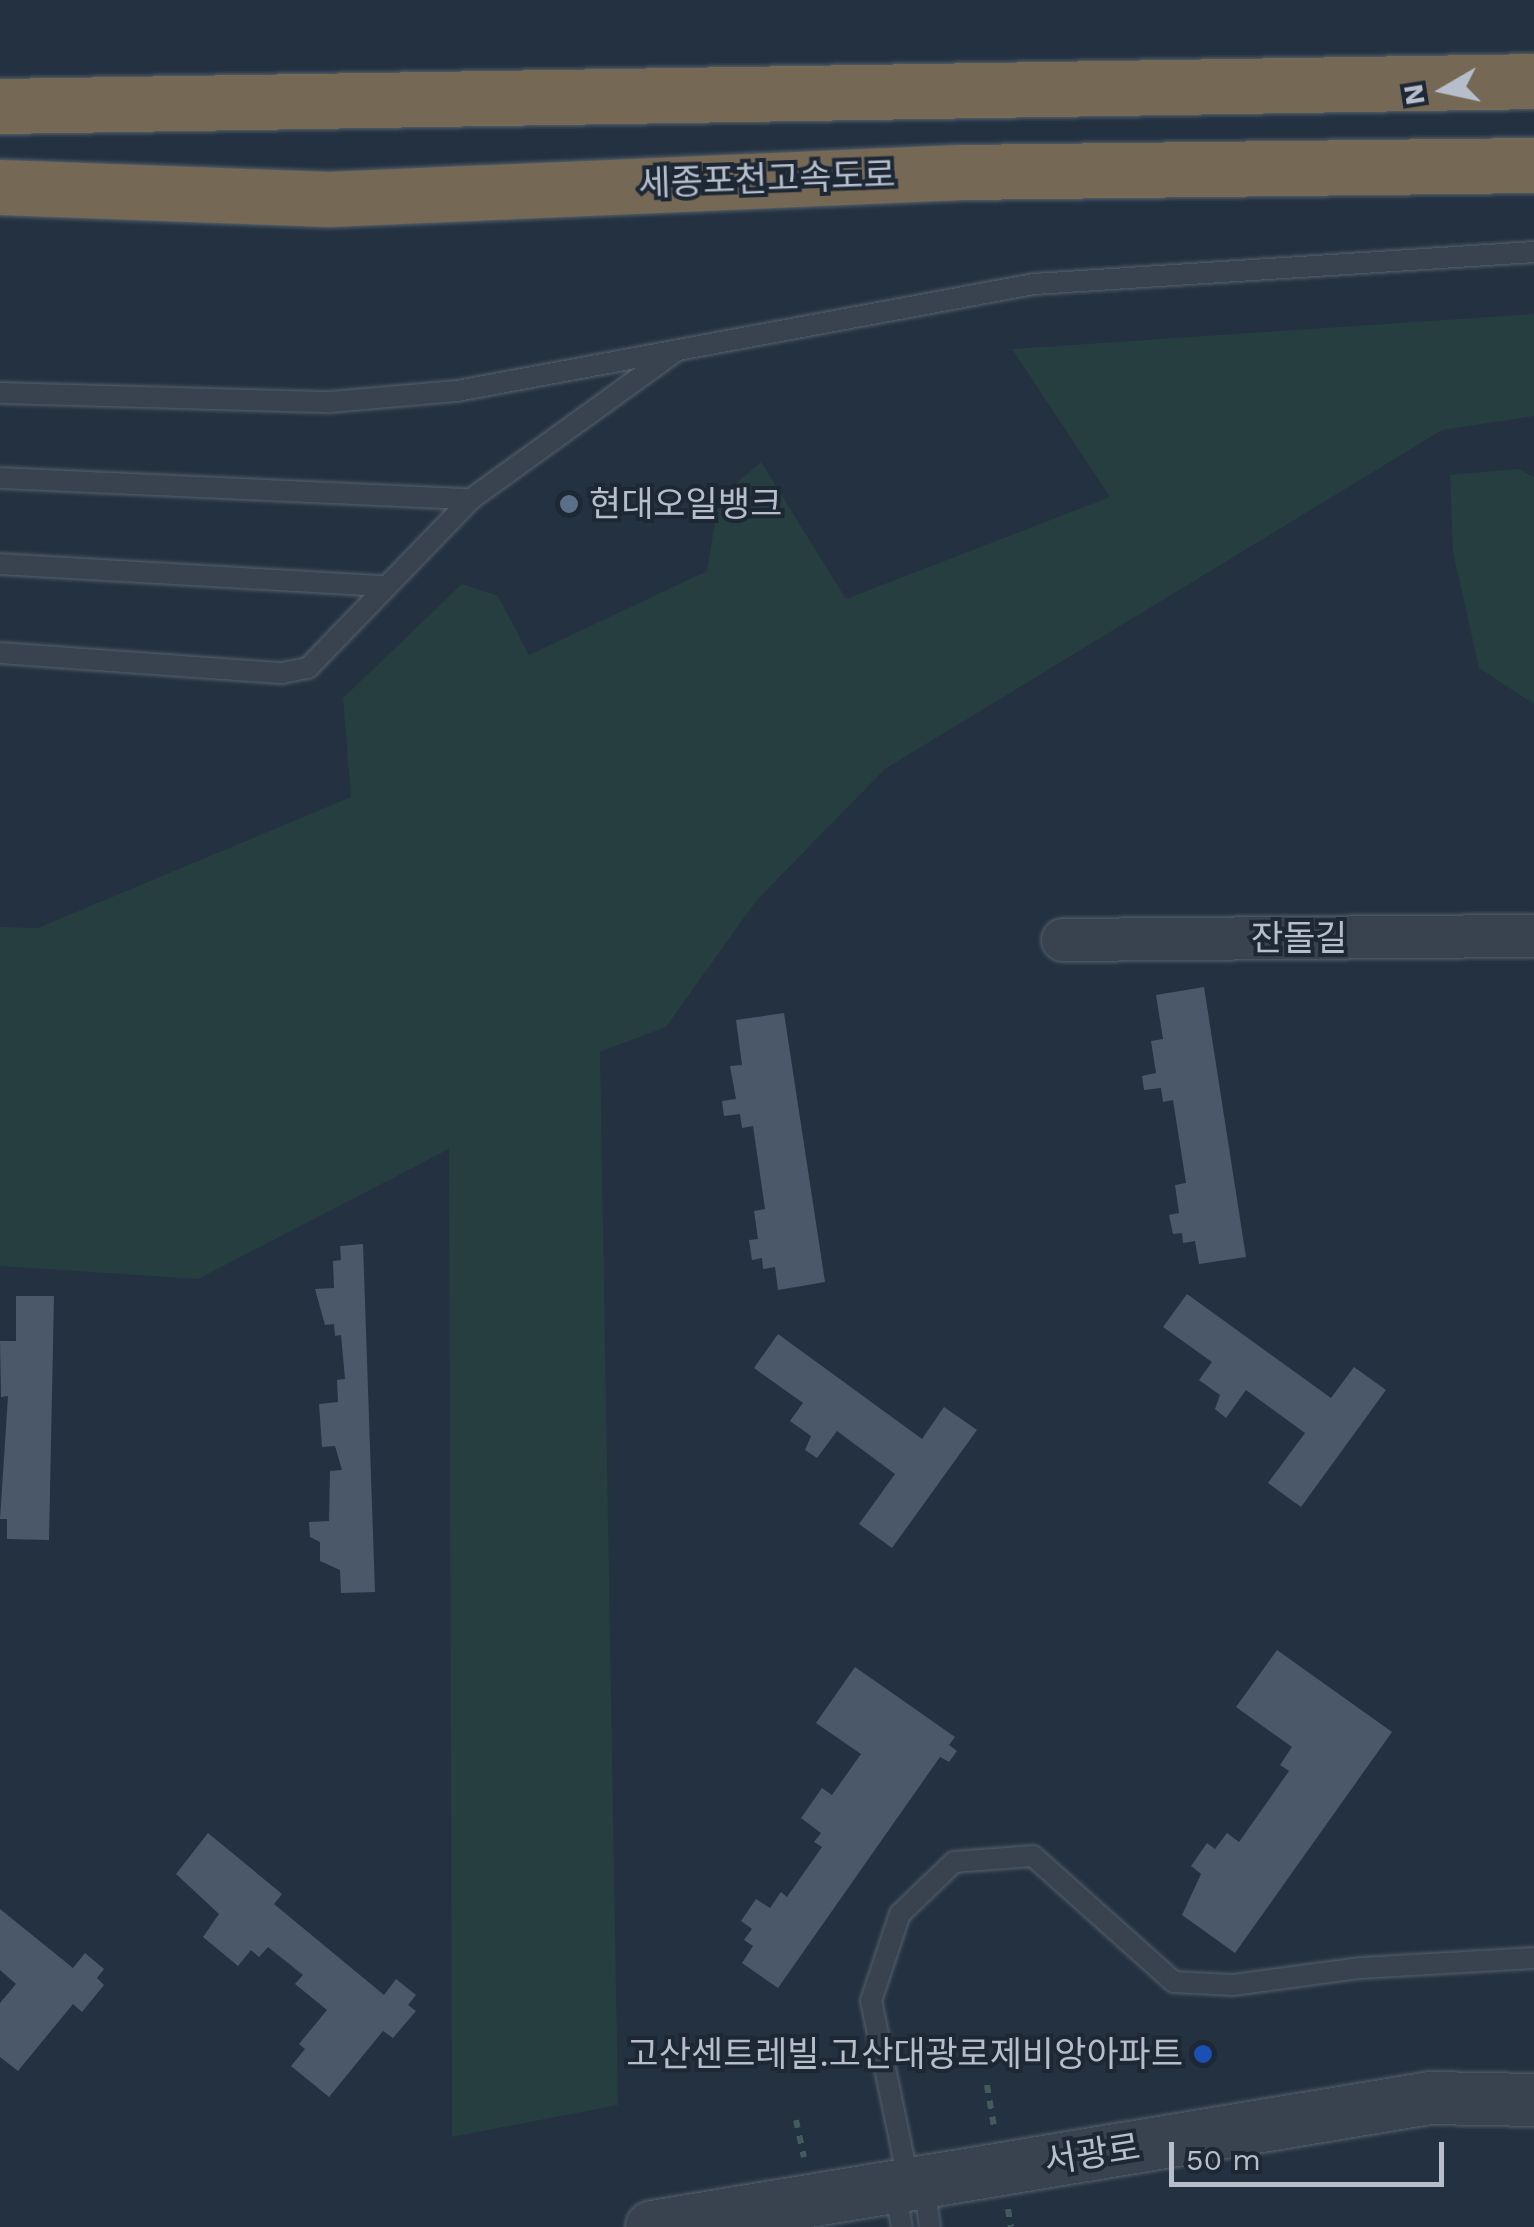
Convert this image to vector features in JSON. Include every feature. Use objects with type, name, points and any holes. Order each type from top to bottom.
[{"type":"highway","points":[[0,106],[1534,81]]},
{"type":"highway","name":"세종포천고속도로","points":[[0,187],[329,198],[960,172],[1534,166]]},
{"type":"street","name":"잔돌길","points":[[1063,940],[1534,936]]},
{"type":"street","name":"서광로","points":[[652,2227],[912,2202],[1430,2098],[1534,2100]]},
{"type":"lane","points":[[0,393],[330,402],[456,390],[683,345],[1034,284],[1534,252]]},
{"type":"lane","points":[[0,653],[282,673],[308,668],[328,653],[382,586],[471,499],[683,345]]},
{"type":"lane","points":[[0,478],[471,499]]},
{"type":"lane","points":[[0,564],[382,586]]},
{"type":"lane","points":[[912,2202],[871,2001],[900,1914],[954,1862],[1034,1856],[1174,1982],[1233,1985],[1361,1968],[1534,1958]]},
{"type":"green space","points":[[1534,314],[1534,416],[1442,430],[885,769],[756,901],[666,1027],[600,1052],[618,2105],[452,2137],[449,1149],[198,1279],[0,1266],[0,927],[38,928],[351,797],[343,698],[462,584],[498,596],[529,655],[707,571],[719,498],[761,462],[846,599],[1110,497],[1012,349]]},
{"type":"green space","points":[[1518,469],[1534,477],[1534,704],[1479,668],[1453,552],[1450,475]]},
{"type":"building","points":[[1204,987],[1246,1257],[1199,1264],[1195,1241],[1183,1243],[1182,1233],[1173,1234],[1169,1215],[1179,1213],[1175,1185],[1186,1183],[1173,1100],[1163,1102],[1161,1088],[1144,1090],[1142,1076],[1156,1073],[1151,1041],[1163,1039],[1156,995]]},
{"type":"building","points":[[784,1013],[825,1282],[778,1290],[775,1267],[763,1269],[762,1258],[752,1260],[749,1240],[758,1239],[754,1211],[765,1209],[753,1126],[742,1128],[740,1114],[724,1116],[722,1101],[736,1099],[730,1066],[742,1065],[736,1020]]},
{"type":"building","points":[[363,1244],[375,1592],[341,1593],[340,1570],[320,1561],[320,1542],[310,1537],[309,1522],[329,1521],[330,1471],[342,1470],[335,1446],[322,1447],[319,1404],[338,1402],[337,1380],[345,1379],[341,1335],[335,1336],[334,1324],[325,1325],[315,1289],[334,1288],[333,1261],[341,1260],[340,1246]]},
{"type":"building","points":[[1187,1294],[1331,1398],[1354,1367],[1386,1390],[1301,1507],[1268,1483],[1305,1433],[1246,1390],[1226,1418],[1215,1409],[1220,1395],[1199,1380],[1212,1362],[1163,1327]]},
{"type":"building","points":[[16,1296],[54,1296],[49,1540],[7,1539],[7,1519],[0,1519],[8,1396],[1,1397],[0,1341],[16,1341]]},
{"type":"building","points":[[778,1334],[922,1439],[944,1407],[977,1430],[892,1548],[859,1524],[895,1474],[837,1431],[817,1458],[805,1450],[811,1436],[790,1421],[803,1403],[754,1368]]},
{"type":"building","points":[[1277,1650],[1392,1732],[1235,1953],[1182,1915],[1201,1874],[1191,1866],[1207,1843],[1215,1849],[1227,1833],[1239,1842],[1289,1771],[1280,1765],[1292,1747],[1236,1707]]},
{"type":"building","points":[[855,1667],[955,1737],[949,1745],[957,1751],[949,1762],[940,1757],[778,1988],[742,1963],[753,1946],[744,1940],[752,1929],[741,1921],[756,1899],[770,1908],[781,1892],[787,1897],[822,1847],[814,1842],[821,1833],[801,1818],[822,1788],[832,1795],[861,1754],[816,1723]]},
{"type":"building","points":[[208,1833],[282,1894],[274,1904],[384,1995],[396,1979],[416,1995],[408,2005],[416,2011],[393,2038],[383,2031],[329,2097],[291,2066],[305,2049],[299,2044],[327,2010],[295,1984],[303,1975],[268,1947],[259,1957],[251,1950],[238,1966],[203,1937],[219,1914],[176,1874]]},
{"type":"building","points":[[0,1909],[73,1968],[85,1953],[104,1969],[97,1978],[104,1985],[82,2012],[73,2004],[18,2071],[0,2057],[0,2003],[16,1984],[0,1970]]},
{"type":"place","name":"현대오일뱅크","points":[[569,504]]},
{"type":"place","name":"고산센트레빌.고산대광로제비앙아파트","points":[[1203,2054]]}]
